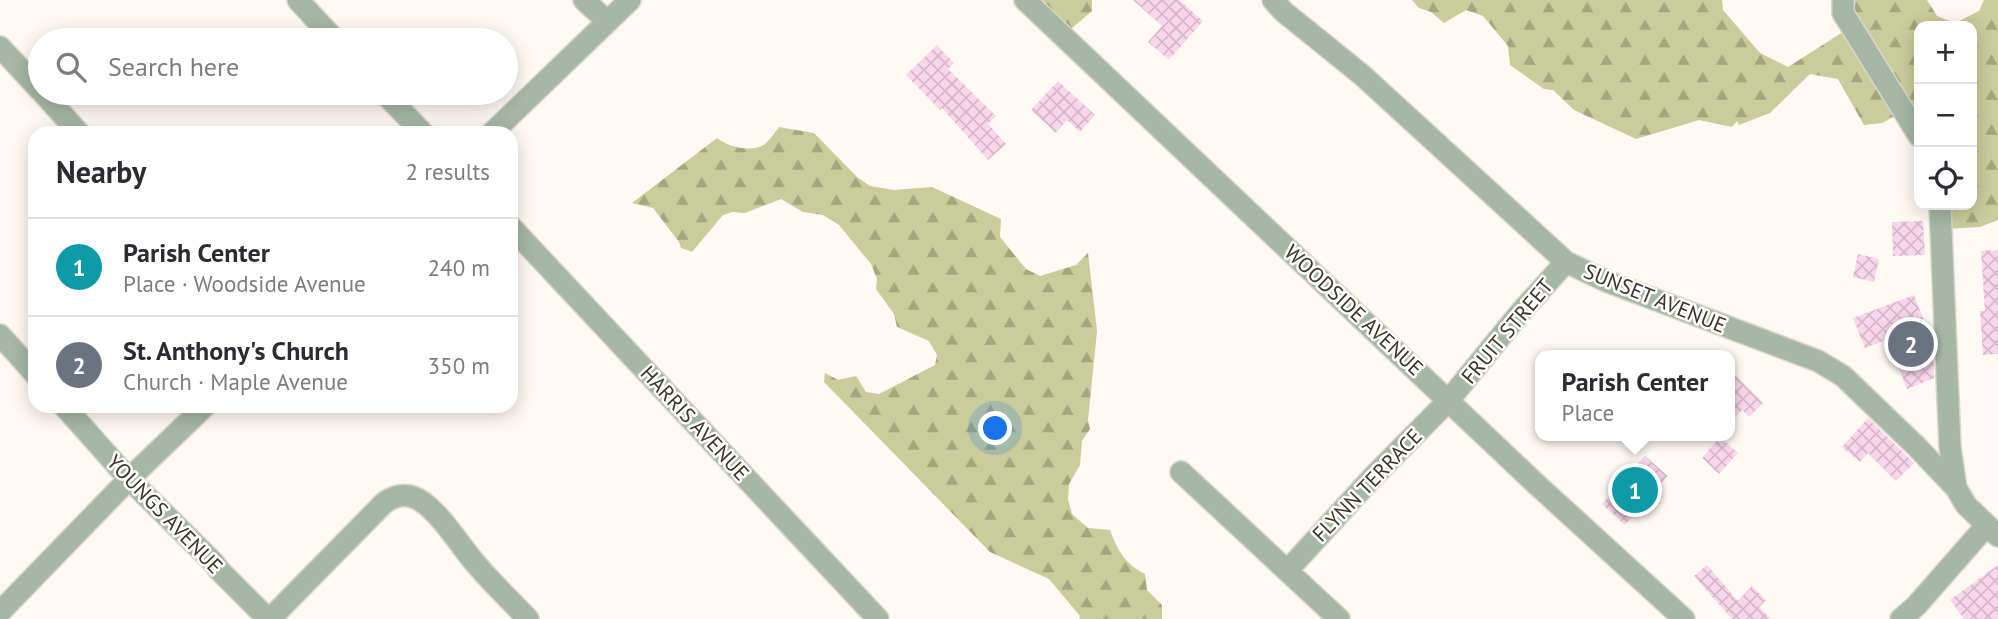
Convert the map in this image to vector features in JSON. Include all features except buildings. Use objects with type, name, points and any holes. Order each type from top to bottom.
[{"type":"street","points":[[298,0],[324,28]]},
{"type":"street","points":[[584,0],[607,21]]},
{"type":"street","points":[[499,126],[630,0]]},
{"type":"street","name":"WOODSIDE AVENUE","points":[[1025,0],[1535,483],[1684,619]]},
{"type":"street","name":"SUNSET AVENUE","points":[[1273,0],[1362,75],[1566,262],[1606,281],[1818,361],[1843,376],[1956,488],[1966,505],[1992,530]]},
{"type":"street","points":[[1840,4],[1914,128]]},
{"type":"street","points":[[0,47],[28,78]]},
{"type":"street","points":[[53,105],[73,126]]},
{"type":"street","points":[[396,105],[416,126]]},
{"type":"street","points":[[1940,210],[1950,447],[1956,488]]},
{"type":"street","name":"HARRIS AVENUE","points":[[518,235],[874,618]]},
{"type":"street","name":"FRUIT STREET","points":[[1449,400],[1519,314],[1566,262]]},
{"type":"street","points":[[0,335],[28,366]]},
{"type":"street","name":"FLYNN TERRACE","points":[[1287,571],[1449,400]]},
{"type":"street","name":"YOUNGS AVENUE","points":[[70,413],[129,479],[269,619]]},
{"type":"street","points":[[0,612],[129,479],[198,413]]},
{"type":"street","points":[[1181,472],[1339,619]]},
{"type":"street","points":[[269,619],[383,504],[389,499],[412,496],[426,504],[475,564],[528,619]]},
{"type":"street","points":[[1914,615],[1992,530]]},
{"type":"green space","points":[[1027,0],[1092,0],[1092,11],[1065,34]]},
{"type":"green space","points":[[1412,0],[1722,0],[1723,10],[1760,53],[1788,67],[1846,30],[1844,0],[1927,0],[1937,16],[1950,21],[1914,21],[1914,126],[1905,111],[1882,123],[1864,125],[1838,79],[1810,74],[1770,113],[1739,125],[1737,121],[1732,127],[1699,120],[1636,139],[1574,110],[1553,90],[1544,89],[1510,65],[1508,46],[1483,16],[1466,10],[1444,23],[1431,12],[1419,8]]},
{"type":"green space","points":[[1984,0],[1998,0],[1998,220],[1980,227],[1945,229],[1943,210],[1977,210],[1977,21],[1959,21],[1979,11]]},
{"type":"green space","points":[[779,127],[814,133],[857,177],[870,186],[894,190],[932,187],[1001,219],[1000,237],[1026,269],[1040,276],[1076,265],[1088,253],[1097,331],[1088,420],[1090,429],[1082,441],[1080,465],[1069,484],[1068,499],[1072,514],[1088,528],[1110,530],[1123,556],[1145,574],[1147,590],[1162,605],[1162,619],[1079,619],[1080,616],[1049,579],[990,552],[824,382],[825,373],[838,380],[856,376],[866,392],[879,394],[935,365],[937,355],[929,341],[897,327],[894,314],[876,289],[877,279],[871,264],[839,225],[823,215],[803,212],[781,199],[745,213],[732,212],[723,215],[692,252],[681,248],[653,208],[632,203],[717,138],[734,146],[760,147]]},
{"type":"place","name":"St. Anthony's Church","points":[[1911,344]]},
{"type":"place","name":"Parish Center","points":[[1635,490]]}]
